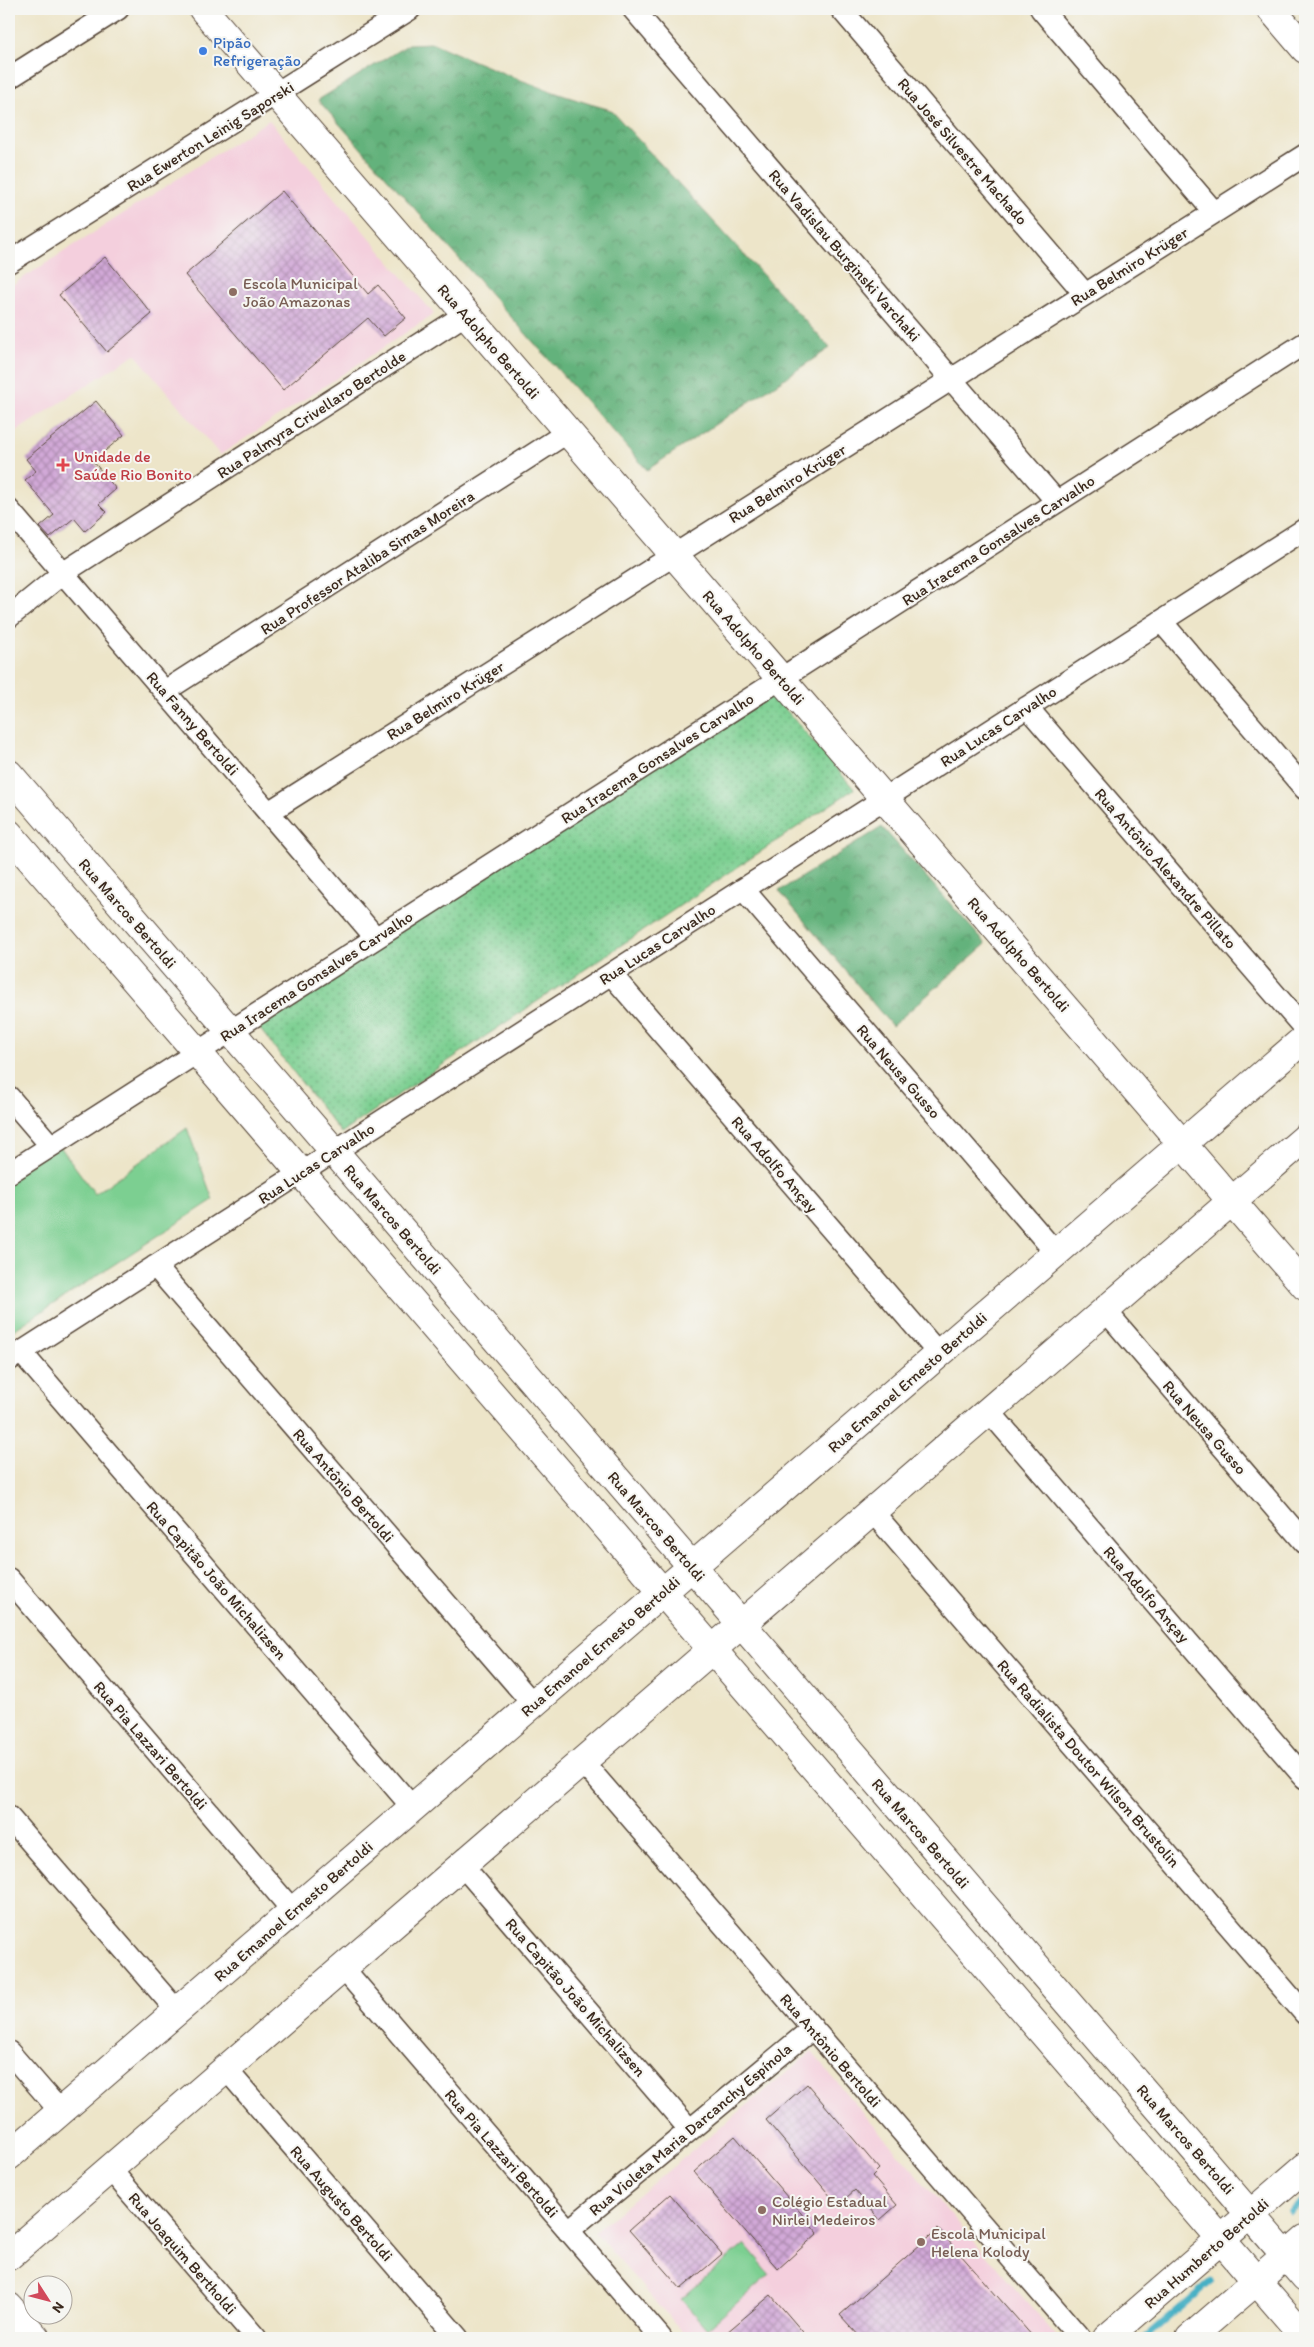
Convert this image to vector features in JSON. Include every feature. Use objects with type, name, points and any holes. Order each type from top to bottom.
[{"type":"street","points":[[9,78],[118,9]]},
{"type":"street","name":"Rua Adolpho Bertoldi","points":[[203,9],[1305,1286]]},
{"type":"street","name":"Rua Ewerton Leinig Saporski","points":[[9,262],[410,9]]},
{"type":"street","name":"Rua Vadislau Burginski Varchaki","points":[[632,9],[1057,502]]},
{"type":"street","name":"Rua José Silvestre Machado","points":[[841,9],[1085,294]]},
{"type":"street","points":[[1040,9],[1214,212]]},
{"type":"street","points":[[1271,9],[1305,49]]},
{"type":"street","name":"Rua Belmiro Krüger","points":[[269,812],[1305,155]]},
{"type":"street","name":"Rua Palmyra Crivellaro Bertolde","points":[[9,617],[63,573],[466,314]]},
{"type":"street","name":"Rua Iracema Gonsalves Carvalho","points":[[9,1173],[1305,343]]},
{"type":"street","name":"Rua Professor Ataliba Simas Moreira","points":[[165,691],[568,432]]},
{"type":"street","name":"Rua Fanny Bertoldi","points":[[9,510],[376,938]]},
{"type":"street","name":"Rua Lucas Carvalho","points":[[15,1356],[1161,621],[1301,539]]},
{"type":"street","points":[[1161,621],[1305,789]]},
{"type":"street","name":"Rua Antônio Alexandre Pillato","points":[[1027,707],[1305,1029]]},
{"type":"street","name":"Rua Marcos Bertoldi","points":[[9,774],[1251,2214],[1296,2247],[1305,2278]]},
{"type":"street","points":[[9,834],[1305,2337]]},
{"type":"street","name":"Rua Neusa Gusso","points":[[743,889],[1056,1253]]},
{"type":"street","name":"Rua Adolfo Ançay","points":[[611,974],[939,1354]]},
{"type":"street","name":"Rua Emanoel Ernesto Bertoldi","points":[[9,2156],[1305,1038]]},
{"type":"street","points":[[9,1097],[51,1146]]},
{"type":"street","points":[[9,2256],[1305,1138]]},
{"type":"street","name":"Rua Antônio Bertoldi","points":[[155,1266],[533,1704]]},
{"type":"street","name":"Rua Neusa Gusso","points":[[1105,1310],[1305,1543]]},
{"type":"street","name":"Rua Capitão João Michalizsen","points":[[15,1356],[413,1808]]},
{"type":"street","name":"Rua Adolfo Ançay","points":[[988,1411],[1305,1778]]},
{"type":"street","name":"Rua Radialista Doutor Wilson Brustolin","points":[[872,1512],[1305,2014]]},
{"type":"street","name":"Rua Pia Lazzari Bertoldi","points":[[9,1580],[293,1911]]},
{"type":"street","name":"Rua Antônio Bertoldi","points":[[582,1761],[1080,2338]]},
{"type":"street","points":[[9,1817],[177,2011]]},
{"type":"street","name":"Rua Capitão João Michalizsen","points":[[462,1865],[690,2130]]},
{"type":"street","name":"Rua Pia Lazzari Bertoldi","points":[[342,1968],[661,2338]]},
{"type":"street","name":"Rua Violeta Maria Darcanchy Espínola","points":[[568,2231],[813,2028]]},
{"type":"street","points":[[9,2052],[61,2112]]},
{"type":"street","name":"Rua Augusto Bertoldi","points":[[226,2068],[458,2338]]},
{"type":"street","name":"Rua Humberto Bertoldi","points":[[1107,2338],[1305,2167]]},
{"type":"street","name":"Rua Joaquim Bertholdi","points":[[110,2169],[256,2338]]},
{"type":"street","points":[[1190,2338],[1296,2247]]},
{"type":"street","points":[[9,2307],[36,2338]]},
{"type":"shaded area","name":"Escola Municipal João Amazonas","points":[[269,120],[434,314],[220,455],[135,354],[9,436],[9,287]]},
{"type":"shaded area","name":"Colégio Estadual Nirlei Medeiros","points":[[812,2052],[1058,2338],[688,2338],[594,2232]]},
{"type":"green space","points":[[433,43],[520,80],[611,110],[830,348],[647,470],[318,100],[409,44]]},
{"type":"green space","points":[[768,689],[854,789],[341,1133],[256,1024]]},
{"type":"green space","points":[[882,827],[986,944],[892,1026],[779,891]]},
{"type":"green space","points":[[187,1128],[213,1200],[9,1333],[9,1179],[59,1145],[95,1194]]},
{"type":"green space","points":[[745,2244],[770,2274],[707,2329],[681,2299]]},
{"type":"building","points":[[282,191],[368,294],[378,285],[406,318],[384,336],[368,318],[283,390],[185,275]]},
{"type":"building","points":[[105,257],[152,314],[107,352],[59,295]]},
{"type":"building","name":"Unidade de Saúde Rio Bonito","points":[[96,401],[124,435],[93,461],[116,489],[99,504],[107,512],[85,531],[74,518],[50,538],[40,527],[54,515],[25,480],[36,471],[26,459]]},
{"type":"building","points":[[807,2084],[879,2169],[872,2176],[897,2205],[880,2220],[855,2190],[838,2205],[766,2120]]},
{"type":"building","points":[[735,2136],[818,2233],[778,2269],[694,2172]]},
{"type":"building","points":[[670,2194],[722,2254],[681,2289],[629,2230]]},
{"type":"building","points":[[938,2229],[1034,2338],[861,2338],[840,2315]]},
{"type":"building","points":[[771,2295],[808,2338],[720,2338]]},
{"type":"waterway","points":[[1291,2212],[1305,2200]]},
{"type":"waterway","points":[[1145,2338],[1211,2281]]},
{"type":"place","name":"Pipão Refrigeração","points":[[203,51]]},
{"type":"place","name":"Escola Municipal João Amazonas","points":[[233,292]]},
{"type":"place","name":"Unidade de Saúde Rio Bonito","points":[[63,465]]},
{"type":"place","name":"Colégio Estadual Nirlei Medeiros","points":[[762,2210]]},
{"type":"place","name":"Escola Municipal Helena Kolody","points":[[921,2242]]}]
